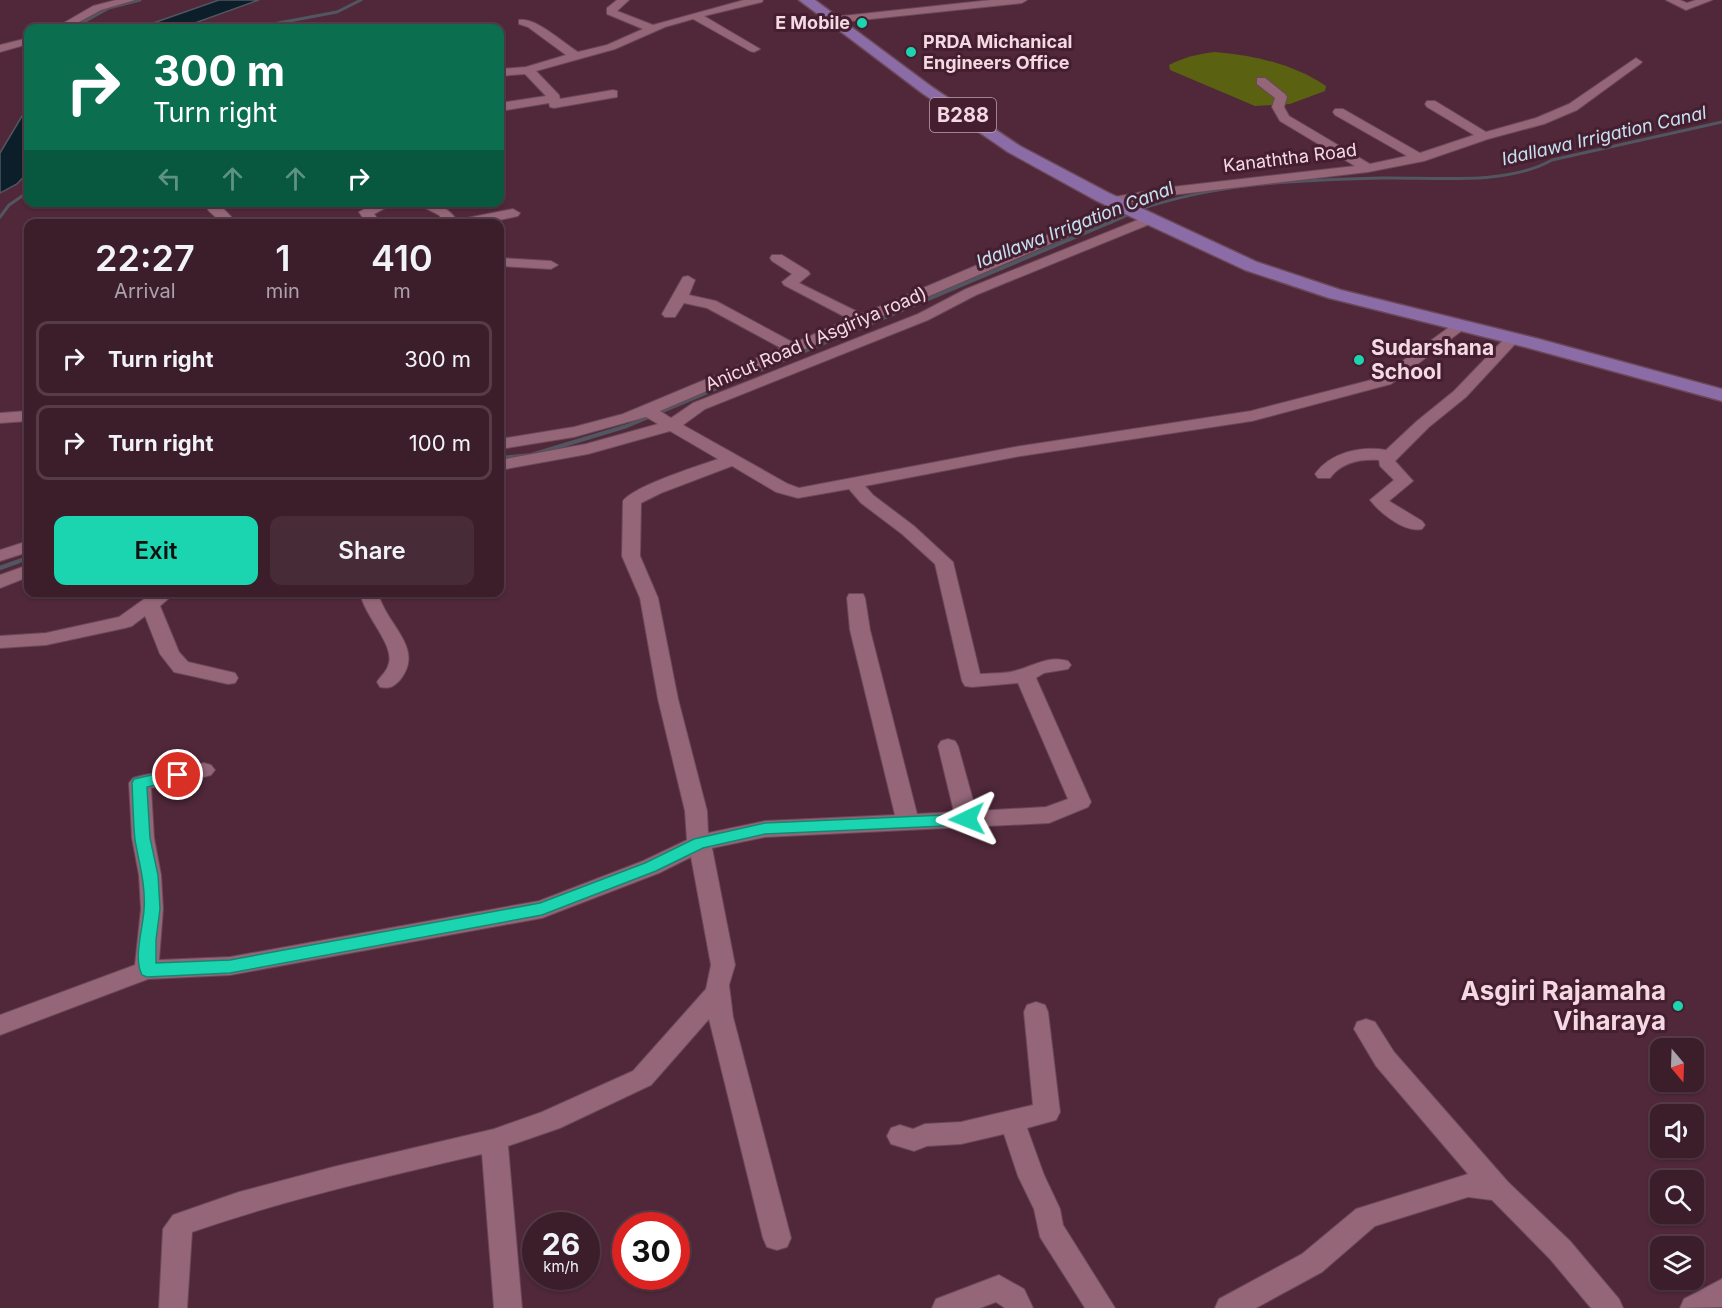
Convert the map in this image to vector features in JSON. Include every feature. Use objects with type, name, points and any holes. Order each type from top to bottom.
[{"type":"main road","name":"B288","points":[[806,0],[971,121],[1041,164],[1119,204],[1251,266],[1297,284],[1722,395]]},
{"type":"street","points":[[69,24],[97,9],[130,0]]},
{"type":"street","points":[[624,0],[611,12],[654,29]]},
{"type":"street","points":[[504,72],[529,69],[611,47],[694,15],[758,0]]},
{"type":"street","points":[[833,20],[1022,0]]},
{"type":"street","points":[[1671,0],[1686,7],[1707,0]]},
{"type":"street","points":[[694,15],[754,49]]},
{"type":"street","points":[[523,22],[532,24],[552,41],[576,56]]},
{"type":"street","points":[[0,49],[24,42]]},
{"type":"street","points":[[1368,168],[1419,158],[1484,136],[1540,121],[1573,107],[1636,62]]},
{"type":"street","points":[[504,106],[555,98],[529,69]]},
{"type":"street","name":"Kanaththa Road","points":[[1261,81],[1281,97],[1278,107],[1284,118],[1368,168]]},
{"type":"street","points":[[555,104],[613,94]]},
{"type":"street","points":[[1431,104],[1484,136]]},
{"type":"street","points":[[1338,112],[1419,158]]},
{"type":"street","name":"Kanaththa Road","points":[[1119,204],[1182,190],[1368,168]]},
{"type":"street","name":"Anicut Road ( Asgiriya road)","points":[[504,443],[570,435],[657,417],[794,349],[1119,204]]},
{"type":"street","points":[[197,214],[209,207]]},
{"type":"street","points":[[212,207],[227,219]]},
{"type":"street","points":[[371,219],[366,212],[378,207]]},
{"type":"street","points":[[432,207],[444,212],[450,219]]},
{"type":"street","points":[[481,219],[513,213]]},
{"type":"street","points":[[504,469],[559,458],[588,449],[657,417],[699,406],[922,317],[971,292],[1150,219]]},
{"type":"street","points":[[777,258],[791,265],[788,267],[803,274],[789,282],[794,286],[862,320]]},
{"type":"street","points":[[504,262],[551,265]]},
{"type":"street","points":[[670,314],[688,280]]},
{"type":"street","points":[[680,298],[711,304],[794,349]]},
{"type":"street","points":[[657,417],[782,488],[798,493],[1015,452],[1242,418],[1280,409],[1385,381],[1460,326]]},
{"type":"street","points":[[1416,525],[1386,508],[1379,500],[1404,481],[1386,462],[1389,456],[1460,394],[1512,339]]},
{"type":"street","points":[[0,418],[24,416]]},
{"type":"street","points":[[504,464],[588,449]]},
{"type":"street","points":[[1324,474],[1327,469],[1345,459],[1379,453],[1389,456]]},
{"type":"street","points":[[735,461],[724,462],[655,489],[632,501],[631,556],[649,598],[668,699],[696,811],[697,839],[723,965],[717,985],[721,1017],[777,1238]]},
{"type":"street","points":[[853,482],[867,499],[908,530],[944,562],[972,681],[1025,676],[1030,670],[1061,665]]},
{"type":"street","points":[[0,556],[24,547]]},
{"type":"street","points":[[0,582],[24,573]]},
{"type":"street","points":[[0,642],[46,639],[125,622],[160,597]]},
{"type":"street","points":[[369,597],[369,602],[399,647],[398,666],[394,676],[387,682]]},
{"type":"street","points":[[856,598],[861,630],[908,822]]},
{"type":"street","points":[[150,604],[170,654],[181,667],[228,678]]},
{"type":"street","points":[[0,1025],[147,970],[230,966],[542,909],[651,867],[699,843],[765,829],[1049,815],[1080,802],[1025,676]]},
{"type":"street","points":[[948,746],[975,819]]},
{"type":"street","points":[[147,970],[152,909],[150,875],[143,838],[140,783],[204,770]]},
{"type":"street","points":[[975,819],[1005,822],[1008,827]]},
{"type":"street","points":[[173,1308],[177,1229],[183,1223],[239,1204],[337,1177],[494,1140],[551,1120],[642,1078],[718,992]]},
{"type":"street","points":[[900,1136],[914,1140],[925,1135],[961,1133],[1047,1112],[1036,1012]]},
{"type":"street","points":[[1366,1029],[1385,1059],[1499,1190],[1560,1250],[1609,1308]]},
{"type":"street","points":[[1012,1121],[1031,1176],[1047,1209],[1050,1228],[1101,1308]]},
{"type":"street","points":[[494,1140],[508,1308]]},
{"type":"street","points":[[1229,1308],[1312,1263],[1366,1217],[1468,1185],[1499,1190]]},
{"type":"street","points":[[946,1308],[999,1288],[1014,1298],[1019,1308]]},
{"type":"street","points":[[1694,1308],[1722,1292]]},
{"type":"green space","points":[[1215,52],[1244,55],[1287,66],[1326,86],[1325,91],[1290,104],[1255,106],[1170,70],[1169,65],[1180,60]]},
{"type":"water","points":[[219,0],[259,0],[192,24],[150,24]]},
{"type":"water","points":[[24,113],[24,176],[17,184],[0,193],[0,153]]},
{"type":"waterway","points":[[80,24],[109,8],[140,0]]},
{"type":"waterway","points":[[273,24],[337,12],[361,0]]},
{"type":"waterway","name":"Idallawa Irrigation Canal","points":[[1138,210],[1197,194],[1289,182],[1381,178],[1469,178],[1513,174],[1552,160],[1722,122]]},
{"type":"waterway","points":[[0,217],[9,205],[24,195]]},
{"type":"waterway","name":"Idallawa Irrigation Canal","points":[[1110,223],[1130,214]]},
{"type":"waterway","name":"Idallawa Irrigation Canal","points":[[504,458],[531,455],[627,426],[1113,221]]},
{"type":"waterway","name":"Idallawa Irrigation Canal","points":[[0,568],[24,559]]},
{"type":"place","name":"E Mobile","points":[[862,23]]},
{"type":"place","name":"PRDA Michanical Engineers Office","points":[[911,52]]},
{"type":"place","name":"Sudarshana School","points":[[1359,360]]},
{"type":"place","name":"Asgiri Rajamaha Viharaya","points":[[1678,1006]]},
{"type":"route","points":[[178,775],[140,783],[143,838],[150,875],[152,909],[147,970],[230,966],[542,909],[651,867],[699,843],[765,829],[967,819]]}]
